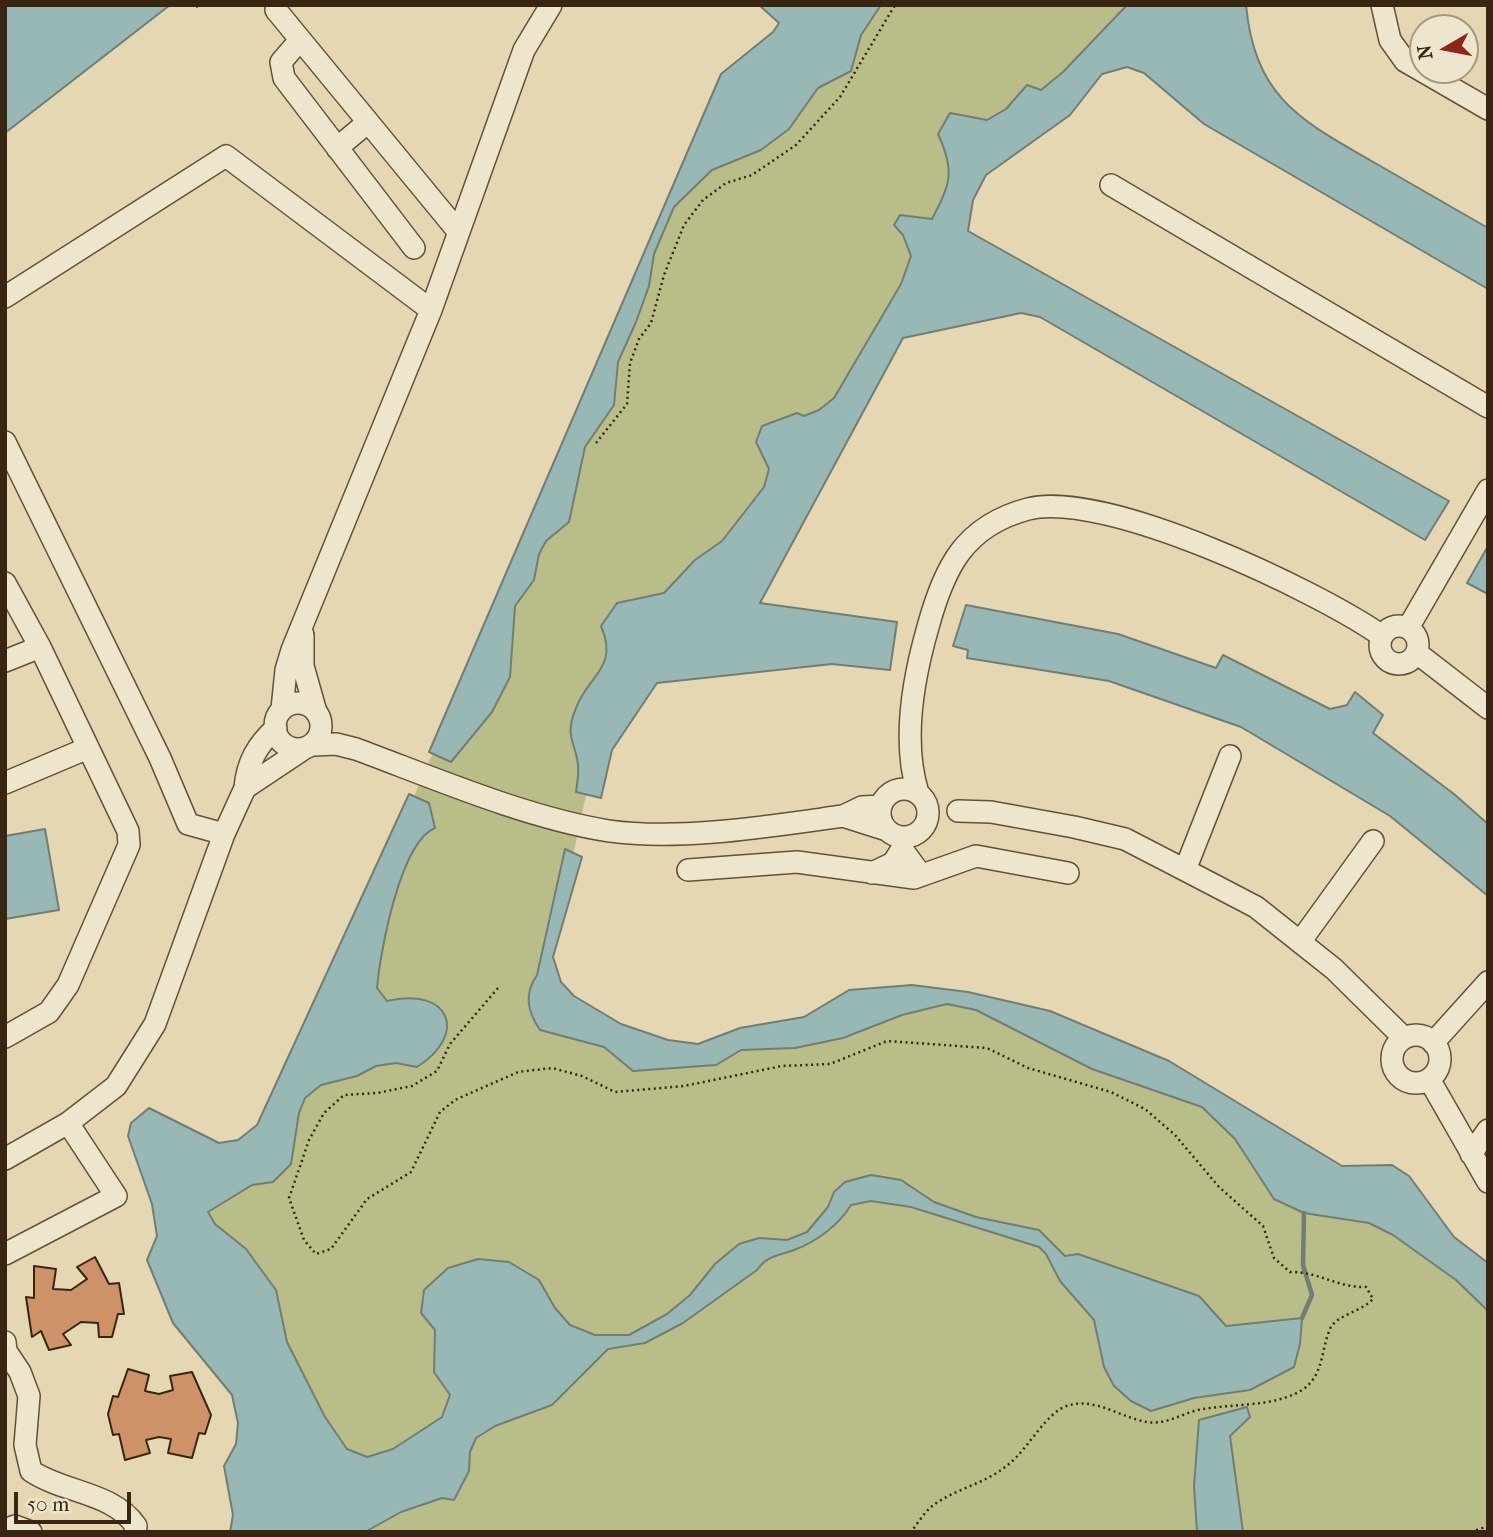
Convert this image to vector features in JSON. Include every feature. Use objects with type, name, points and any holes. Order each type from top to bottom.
[{"type":"street","points":[[551,5],[524,50],[430,310],[286,670],[279,719],[286,746],[336,744],[356,749],[542,814],[610,831],[697,833],[843,816],[885,800],[899,789],[958,811],[1003,814],[1125,839],[1256,907],[1334,968],[1404,1038]]},
{"type":"street","points":[[1382,5],[1390,40],[1405,61],[1488,109]]},
{"type":"street","points":[[276,10],[457,230]]},
{"type":"street","points":[[300,40],[285,55],[280,69],[414,248]]},
{"type":"street","points":[[337,148],[367,123]]},
{"type":"street","points":[[5,297],[226,156],[430,310]]},
{"type":"street","points":[[1111,185],[1488,407]]},
{"type":"street","points":[[5,442],[154,746],[182,814],[188,824],[224,834]]},
{"type":"street","points":[[1408,628],[1488,490]]},
{"type":"street","points":[[925,825],[928,810],[911,769],[911,729],[923,645],[940,582],[958,552],[989,527],[1029,509],[1071,506],[1131,521],[1207,548],[1352,615],[1382,636]]},
{"type":"street","points":[[5,583],[40,647],[128,831],[129,845],[68,985],[49,1012],[5,1037]]},
{"type":"street","points":[[1394,626],[1408,628],[1418,639],[1417,653],[1403,664],[1391,663],[1380,648],[1382,636],[1394,626]]},
{"type":"street","points":[[245,788],[309,747],[320,731],[303,666],[303,629]]},
{"type":"street","points":[[5,661],[40,647]]},
{"type":"street","points":[[1417,653],[1488,708]]},
{"type":"street","points":[[5,1159],[68,1123],[116,1086],[155,1024],[224,834],[245,788],[246,772],[254,754],[279,719],[296,703],[307,705],[356,749]]},
{"type":"street","points":[[911,729],[880,817],[899,839],[922,875]]},
{"type":"street","points":[[5,783],[88,748]]},
{"type":"street","points":[[1185,870],[1230,756]]},
{"type":"street","points":[[843,816],[899,839],[917,834],[925,825],[958,811]]},
{"type":"street","points":[[872,873],[894,863],[899,839]]},
{"type":"street","points":[[1300,942],[1373,841]]},
{"type":"street","points":[[688,870],[797,862],[914,878],[976,856],[1068,873]]},
{"type":"street","points":[[1433,1043],[1488,982]]},
{"type":"street","points":[[1413,1035],[1433,1043],[1439,1053],[1439,1066],[1429,1079],[1416,1083],[1404,1080],[1396,1073],[1392,1066],[1393,1052],[1404,1038],[1413,1035]]},
{"type":"street","points":[[1429,1079],[1488,1182]]},
{"type":"street","points":[[5,1254],[116,1196],[68,1123]]},
{"type":"street","points":[[1471,1154],[1488,1130]]},
{"type":"street","points":[[5,1342],[6,1351],[20,1372],[29,1396],[25,1445],[31,1471],[49,1483],[126,1511],[136,1526],[135,1532]]},
{"type":"street","points":[[5,1530],[15,1526],[31,1532]]},
{"type":"path","points":[[596,443],[627,404],[630,363],[639,338],[651,323],[664,275],[684,225],[703,200],[726,183],[752,175],[796,145],[840,97],[895,5]]},
{"type":"path","points":[[498,988],[450,1044],[437,1070],[412,1086],[377,1093],[344,1095],[324,1112],[309,1140],[289,1198],[304,1240],[316,1254],[331,1249],[366,1199],[411,1172],[440,1112],[455,1100],[518,1072],[552,1068],[582,1076],[615,1092],[684,1086],[782,1066],[830,1064],[887,1041],[987,1048],[1028,1068],[1111,1092],[1145,1109],[1175,1135],[1219,1187],[1263,1226],[1274,1258],[1290,1272],[1306,1272],[1347,1288],[1366,1287],[1373,1299],[1363,1310],[1342,1317],[1331,1327],[1318,1372],[1305,1388],[1286,1398],[1196,1410],[1166,1422],[1147,1422],[1084,1404],[1068,1405],[1046,1420],[1031,1444],[997,1475],[931,1507],[911,1532]]},
{"type":"path","points":[[1471,1532],[1488,1527]]},
{"type":"path","points":[[1388,1532],[1430,1532]]},
{"type":"green space","points":[[804,5],[1155,5],[989,145],[754,579],[604,713],[544,987],[684,1056],[952,997],[1204,1094],[1488,1288],[1488,1532],[308,1532],[173,1192],[267,1135],[724,83]]},
{"type":"water","points":[[5,5],[170,5],[5,133]]},
{"type":"water","points":[[759,5],[881,5],[861,35],[851,71],[818,88],[789,129],[761,150],[712,170],[674,207],[654,254],[649,286],[636,322],[618,362],[614,405],[585,447],[569,522],[546,541],[539,554],[534,580],[515,606],[510,677],[492,712],[451,762],[429,752],[721,74],[773,32],[779,23]]},
{"type":"water","points":[[1127,5],[1246,5],[1251,37],[1260,63],[1286,104],[1325,134],[1488,228],[1488,289],[1204,124],[1144,73],[1127,67],[1102,74],[1070,115],[986,175],[973,200],[968,231],[1449,501],[1425,540],[1040,317],[1021,313],[903,338],[760,603],[897,622],[890,670],[832,664],[657,683],[612,750],[601,798],[576,792],[578,765],[571,738],[571,726],[576,708],[600,670],[607,652],[601,626],[617,603],[664,593],[695,560],[722,541],[764,487],[769,469],[756,442],[762,426],[797,413],[804,416],[819,410],[834,398],[901,284],[911,256],[903,235],[894,225],[900,215],[932,219],[943,196],[949,168],[938,134],[950,113],[987,120],[1006,109],[1027,85],[1041,90],[1063,72]]},
{"type":"water","points":[[1488,546],[1488,594],[1467,583]]},
{"type":"water","points":[[966,605],[1118,634],[1216,668],[1223,655],[1330,709],[1347,705],[1355,692],[1383,715],[1373,733],[1454,794],[1488,824],[1488,896],[1390,816],[1241,727],[1109,681],[967,658],[968,650],[953,646]]},
{"type":"water","points":[[409,794],[429,803],[435,828],[423,837],[402,876],[387,926],[377,988],[387,1001],[409,998],[426,1000],[438,1007],[445,1016],[447,1028],[443,1041],[433,1054],[417,1067],[396,1063],[376,1066],[357,1076],[321,1085],[305,1098],[299,1113],[291,1164],[273,1182],[252,1185],[208,1212],[215,1224],[246,1249],[276,1290],[287,1342],[325,1417],[347,1449],[367,1457],[393,1449],[442,1417],[450,1395],[434,1372],[435,1330],[421,1313],[424,1290],[448,1268],[478,1259],[509,1262],[539,1280],[555,1308],[570,1325],[595,1335],[629,1335],[667,1314],[690,1295],[715,1264],[739,1244],[759,1238],[787,1240],[807,1232],[828,1207],[834,1192],[845,1182],[871,1175],[901,1180],[934,1202],[976,1217],[1039,1230],[1065,1256],[1078,1254],[1199,1296],[1226,1326],[1302,1318],[1300,1344],[1294,1367],[1250,1390],[1194,1398],[1151,1411],[1131,1401],[1114,1386],[1104,1367],[1094,1320],[1060,1281],[1046,1254],[1039,1247],[911,1207],[871,1201],[851,1205],[819,1238],[769,1259],[683,1323],[645,1343],[608,1349],[552,1405],[495,1426],[476,1438],[470,1452],[469,1471],[454,1500],[442,1498],[401,1512],[365,1532],[230,1532],[233,1515],[224,1466],[236,1444],[238,1423],[232,1395],[173,1323],[147,1260],[157,1236],[152,1204],[128,1136],[131,1123],[149,1108],[219,1143],[238,1140],[257,1125]]},
{"type":"water","points":[[45,829],[59,910],[5,919],[5,836]]},
{"type":"water","points":[[565,849],[582,857],[553,957],[561,982],[574,996],[621,1024],[668,1040],[698,1044],[740,1028],[804,1017],[849,990],[912,985],[968,992],[1050,1011],[1169,1061],[1342,1166],[1392,1165],[1409,1176],[1454,1237],[1488,1263],[1488,1311],[1456,1280],[1393,1235],[1369,1223],[1304,1213],[1274,1199],[1235,1139],[1202,1107],[1092,1069],[976,1010],[947,1004],[902,1015],[843,1038],[795,1048],[741,1050],[716,1065],[633,1071],[604,1047],[540,1030],[532,1016],[529,996],[537,975]]},
{"type":"water","points":[[1247,1407],[1250,1417],[1230,1436],[1243,1532],[1197,1532],[1194,1486],[1199,1420]]},
{"type":"building","points":[[95,1257],[109,1284],[119,1283],[124,1314],[118,1314],[112,1337],[99,1337],[98,1323],[81,1322],[63,1334],[71,1345],[49,1350],[41,1331],[32,1337],[26,1297],[34,1298],[34,1266],[56,1269],[53,1289],[71,1290],[87,1279],[77,1267]]},
{"type":"building","points":[[128,1369],[149,1375],[145,1391],[159,1394],[173,1390],[170,1376],[192,1372],[211,1415],[205,1434],[199,1433],[192,1458],[168,1453],[171,1439],[159,1437],[146,1440],[150,1453],[125,1460],[119,1434],[113,1435],[108,1414],[113,1396],[118,1397]]},
{"type":"waterway","points":[[1302,1318],[1312,1295],[1303,1265],[1304,1213]]}]
